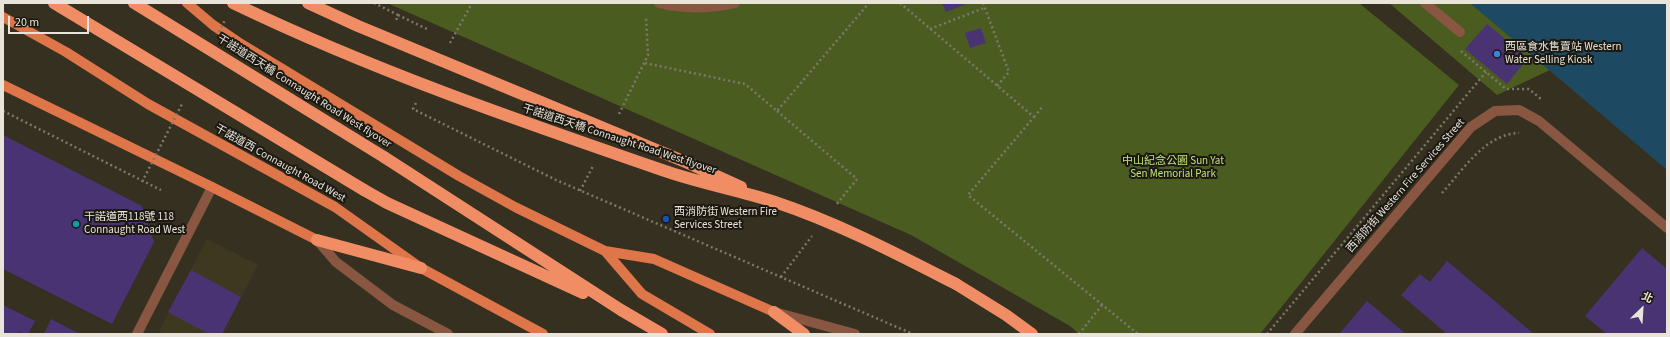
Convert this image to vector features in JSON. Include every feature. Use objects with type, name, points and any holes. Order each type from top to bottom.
[{"type":"highway","points":[[54,3],[387,203],[621,310]]},
{"type":"highway","name":"干諾道西天橋 Connaught Road West flyover","points":[[134,3],[404,169],[621,310],[662,334]]},
{"type":"highway","name":"干諾道西天橋 Connaught Road West flyover","points":[[233,3],[292,31],[405,78],[494,112],[685,178],[775,202],[858,235],[956,284],[1006,315],[1032,334]]},
{"type":"highway","points":[[308,3],[358,26],[688,163],[775,202]]},
{"type":"highway","points":[[317,240],[421,268]]},
{"type":"highway","points":[[774,312],[804,334]]},
{"type":"main road","points":[[187,3],[212,25],[459,176],[515,207],[605,251],[654,259],[774,312]]},
{"type":"main road","name":"干諾道西 Connaught Road West","points":[[3,17],[66,52],[148,104],[335,207],[421,268],[543,334]]},
{"type":"main road","points":[[3,85],[317,240]]},
{"type":"main road","points":[[605,251],[642,294],[710,334]]},
{"type":"street","points":[[659,3],[670,6],[720,7],[735,3]]},
{"type":"street","points":[[1424,3],[1460,32]]},
{"type":"street","name":"西消防街 Western Fire Services Street","points":[[1295,334],[1471,127],[1494,111],[1519,110],[1539,121],[1667,228]]},
{"type":"street","points":[[137,334],[212,187]]},
{"type":"street","points":[[317,240],[336,262],[392,305],[448,334]]},
{"type":"street","points":[[774,312],[855,334]]},
{"type":"path","points":[[778,111],[870,3]]},
{"type":"path","points":[[900,3],[1034,117]]},
{"type":"path","points":[[983,3],[1009,72],[998,86]]},
{"type":"path","points":[[930,29],[984,8]]},
{"type":"path","points":[[398,15],[429,30]]},
{"type":"path","points":[[616,120],[648,55],[646,15]]},
{"type":"path","points":[[645,63],[745,84],[856,179],[833,209]]},
{"type":"path","points":[[1267,334],[1486,72]]},
{"type":"path","points":[[1043,106],[968,195],[1138,334]]},
{"type":"path","points":[[413,109],[580,191],[913,334]]},
{"type":"path","points":[[3,111],[161,190]]},
{"type":"path","points":[[1437,199],[1484,146],[1504,134],[1522,133]]},
{"type":"path","points":[[580,191],[595,162]]},
{"type":"path","points":[[781,277],[814,234]]},
{"type":"path","points":[[1079,334],[1102,305]]},
{"type":"shaded area","points":[[207,239],[258,265],[222,334],[164,334],[159,331]]},
{"type":"green space","name":"中山紀念公園 Sun Yat Sen Memorial Park","points":[[387,3],[1359,3],[1459,85],[1260,334],[1079,334],[1070,326],[911,235]]},
{"type":"green space","points":[[1389,3],[1470,3],[1550,70],[1497,95]]},
{"type":"water","points":[[1470,3],[1667,3],[1667,170]]},
{"type":"building","points":[[942,3],[969,3],[946,12]]},
{"type":"building","name":"西區食水售賣站 Western Water Selling Kiosk","points":[[1487,24],[1528,58],[1507,84],[1465,49]]},
{"type":"building","points":[[981,28],[986,43],[970,48],[965,33]]},
{"type":"building","name":"干諾道西118號 118 Connaught Road West","points":[[3,135],[142,206],[154,242],[112,324],[3,269]]},
{"type":"building","points":[[1642,248],[1667,269],[1667,334],[1607,334],[1585,316]]},
{"type":"building","points":[[1447,261],[1534,334],[1447,334],[1401,295],[1420,274],[1430,282]]},
{"type":"building","points":[[191,270],[241,297],[222,334],[209,334],[168,312]]},
{"type":"building","points":[[1367,301],[1406,334],[1339,334]]},
{"type":"building","points":[[3,305],[35,321],[28,334],[19,332],[18,334],[3,334]]},
{"type":"building","points":[[51,319],[80,334],[44,334]]},
{"type":"place","name":"西區食水售賣站 Western Water Selling Kiosk","points":[[1497,54]]},
{"type":"place","name":"西消防街 Western Fire Services Street","points":[[666,219]]},
{"type":"place","name":"干諾道西118號 118 Connaught Road West","points":[[76,224]]}]
